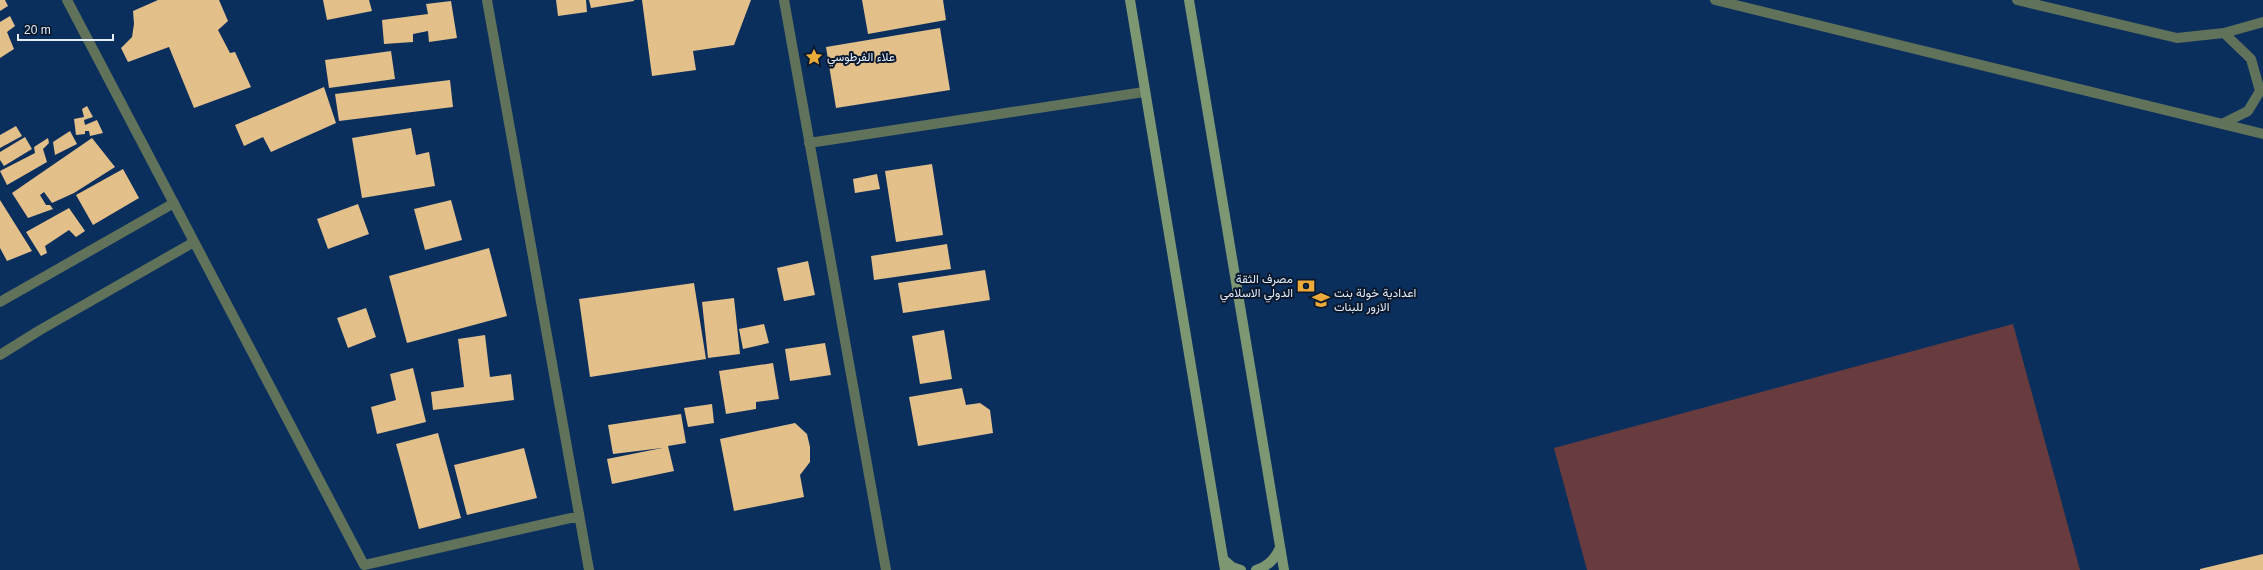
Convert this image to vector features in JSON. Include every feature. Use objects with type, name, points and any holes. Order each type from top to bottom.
[{"type":"street","points":[[67,0],[364,565],[579,516]]},
{"type":"street","points":[[487,0],[589,570]]},
{"type":"street","points":[[784,0],[886,570]]},
{"type":"street","points":[[1130,0],[1144,92],[1225,570]]},
{"type":"street","points":[[1189,0],[1284,570]]},
{"type":"street","points":[[1715,0],[2263,134]]},
{"type":"street","points":[[2017,0],[2177,38],[2224,33],[2263,22]]},
{"type":"street","points":[[2222,124],[2248,111],[2260,91],[2251,59],[2224,33]]},
{"type":"street","points":[[810,143],[1144,92]]},
{"type":"street","points":[[0,302],[174,203]]},
{"type":"street","points":[[0,355],[40,330],[194,242]]},
{"type":"street","points":[[1256,570],[1266,566],[1274,559],[1280,548]]},
{"type":"street","points":[[1223,559],[1232,567],[1241,570]]},
{"type":"shaded area","points":[[2013,324],[2080,570],[1587,570],[1554,448]]},
{"type":"building","points":[[0,0],[5,0],[8,6],[0,11]]},
{"type":"building","points":[[158,0],[219,0],[228,21],[218,30],[230,53],[235,52],[251,87],[194,108],[169,47],[128,62],[121,48],[132,37],[134,24],[133,11]]},
{"type":"building","points":[[323,0],[369,0],[372,11],[327,20]]},
{"type":"building","points":[[556,0],[586,0],[587,12],[558,16]]},
{"type":"building","points":[[589,0],[634,0],[634,1],[591,8]]},
{"type":"building","points":[[642,0],[751,0],[734,45],[693,51],[696,70],[652,76]]},
{"type":"building","points":[[862,0],[943,0],[946,20],[868,34]]},
{"type":"building","points":[[451,1],[457,38],[429,42],[428,31],[413,34],[413,42],[384,44],[382,20],[428,14],[426,4]]},
{"type":"building","points":[[10,16],[15,26],[7,32],[14,49],[0,58],[0,22]]},
{"type":"building","points":[[940,28],[950,90],[836,108],[826,47]]},
{"type":"building","points":[[391,51],[395,79],[329,88],[325,60]]},
{"type":"building","points":[[450,80],[453,107],[339,121],[335,94]]},
{"type":"building","points":[[324,87],[336,123],[271,152],[263,137],[244,146],[235,125]]},
{"type":"building","points":[[87,106],[93,117],[84,120],[85,125],[97,120],[103,133],[90,136],[89,131],[85,131],[85,134],[76,135],[74,119],[84,117],[82,109]]},
{"type":"building","points":[[16,126],[22,136],[0,148],[0,135]]},
{"type":"building","points":[[411,128],[416,155],[429,152],[435,186],[362,198],[352,138]]},
{"type":"building","points":[[70,131],[77,144],[55,155],[53,142]]},
{"type":"building","points":[[25,137],[32,149],[4,166],[0,160],[0,152]]},
{"type":"building","points":[[48,138],[49,143],[43,149],[47,162],[7,185],[0,171],[35,153],[34,147]]},
{"type":"building","points":[[92,138],[115,167],[74,193],[52,203],[44,192],[40,195],[46,205],[50,205],[53,209],[28,218],[12,193]]},
{"type":"building","points":[[932,164],[943,235],[896,242],[885,171]]},
{"type":"building","points":[[123,169],[139,198],[93,225],[76,195]]},
{"type":"building","points":[[877,174],[880,189],[855,193],[853,179]]},
{"type":"building","points":[[0,200],[32,251],[7,261],[0,248]]},
{"type":"building","points":[[451,200],[462,240],[425,250],[414,209]]},
{"type":"building","points":[[358,204],[369,234],[328,249],[317,219]]},
{"type":"building","points":[[69,208],[85,231],[76,237],[69,230],[45,246],[47,253],[41,256],[26,232]]},
{"type":"building","points":[[947,244],[951,269],[874,280],[871,256]]},
{"type":"building","points":[[489,248],[507,316],[407,343],[389,276]]},
{"type":"building","points":[[808,261],[815,295],[784,301],[777,268]]},
{"type":"building","points":[[985,270],[990,300],[903,313],[898,283]]},
{"type":"building","points":[[694,283],[706,359],[590,377],[579,299]]},
{"type":"building","points":[[734,298],[740,354],[708,358],[702,302]]},
{"type":"building","points":[[366,308],[376,337],[348,348],[337,318]]},
{"type":"building","points":[[764,324],[769,343],[743,349],[739,329]]},
{"type":"building","points":[[944,330],[952,379],[920,384],[912,336]]},
{"type":"building","points":[[485,335],[490,377],[511,374],[514,400],[433,410],[431,392],[464,387],[458,339]]},
{"type":"building","points":[[825,343],[831,375],[790,381],[785,349]]},
{"type":"building","points":[[773,363],[779,399],[756,402],[756,409],[726,414],[719,371]]},
{"type":"building","points":[[413,368],[426,422],[377,434],[371,407],[396,400],[390,374]]},
{"type":"building","points":[[962,388],[966,405],[980,403],[990,410],[993,433],[918,446],[909,397]]},
{"type":"building","points":[[712,404],[714,423],[688,427],[684,408]]},
{"type":"building","points":[[681,414],[686,443],[668,446],[674,471],[612,484],[607,459],[662,448],[613,454],[608,425]]},
{"type":"building","points":[[795,423],[807,434],[810,447],[810,462],[800,475],[804,497],[734,511],[720,439]]},
{"type":"building","points":[[438,433],[461,518],[419,529],[396,444]]},
{"type":"building","points":[[524,448],[537,498],[467,515],[454,465]]},
{"type":"building","points":[[2263,554],[2263,570],[2200,570],[2200,569]]},
{"type":"place","name":"علاء الفرطوسي","points":[[814,57]]},
{"type":"place","name":"مصرف الثقة الدولي الاسلامي","points":[[1306,286]]},
{"type":"place","name":"اعدادية خولة بنت الازور للبنات","points":[[1321,300]]}]
